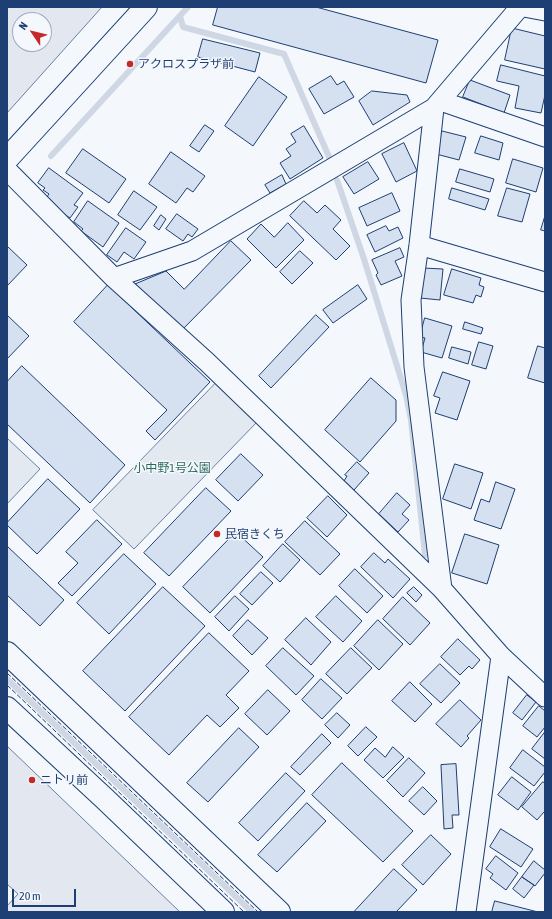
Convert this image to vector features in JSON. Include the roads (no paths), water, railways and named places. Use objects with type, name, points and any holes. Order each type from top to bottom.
[{"type":"street","points":[[7,159],[146,7]]},
{"type":"street","points":[[114,278],[192,251],[438,105],[520,7]]},
{"type":"street","points":[[524,7],[545,11]]},
{"type":"street","points":[[438,105],[545,138]]},
{"type":"street","points":[[438,105],[410,300],[414,368],[442,589]]},
{"type":"street","points":[[7,170],[114,278],[207,362],[442,589],[501,656],[545,697]]},
{"type":"street","points":[[419,245],[545,282]]},
{"type":"street","points":[[7,653],[279,912]]},
{"type":"street","points":[[466,912],[501,656]]},
{"type":"street","points":[[7,708],[223,912]]},
{"type":"waterway","points":[[51,156],[188,7]]},
{"type":"waterway","points":[[180,16],[183,27],[284,54],[330,159]]},
{"type":"waterway","points":[[337,180],[364,259],[406,395],[411,420],[425,555]]},
{"type":"waterway","points":[[7,679],[252,912]]},
{"type":"place","name":"アクロスプラザ前","points":[[130,64]]},
{"type":"place","name":"民宿きくち","points":[[217,534]]},
{"type":"place","name":"ニトリ前","points":[[32,780]]},
{"type":"park label","name":"小中野1号公園","points":[[172,468]]}]
